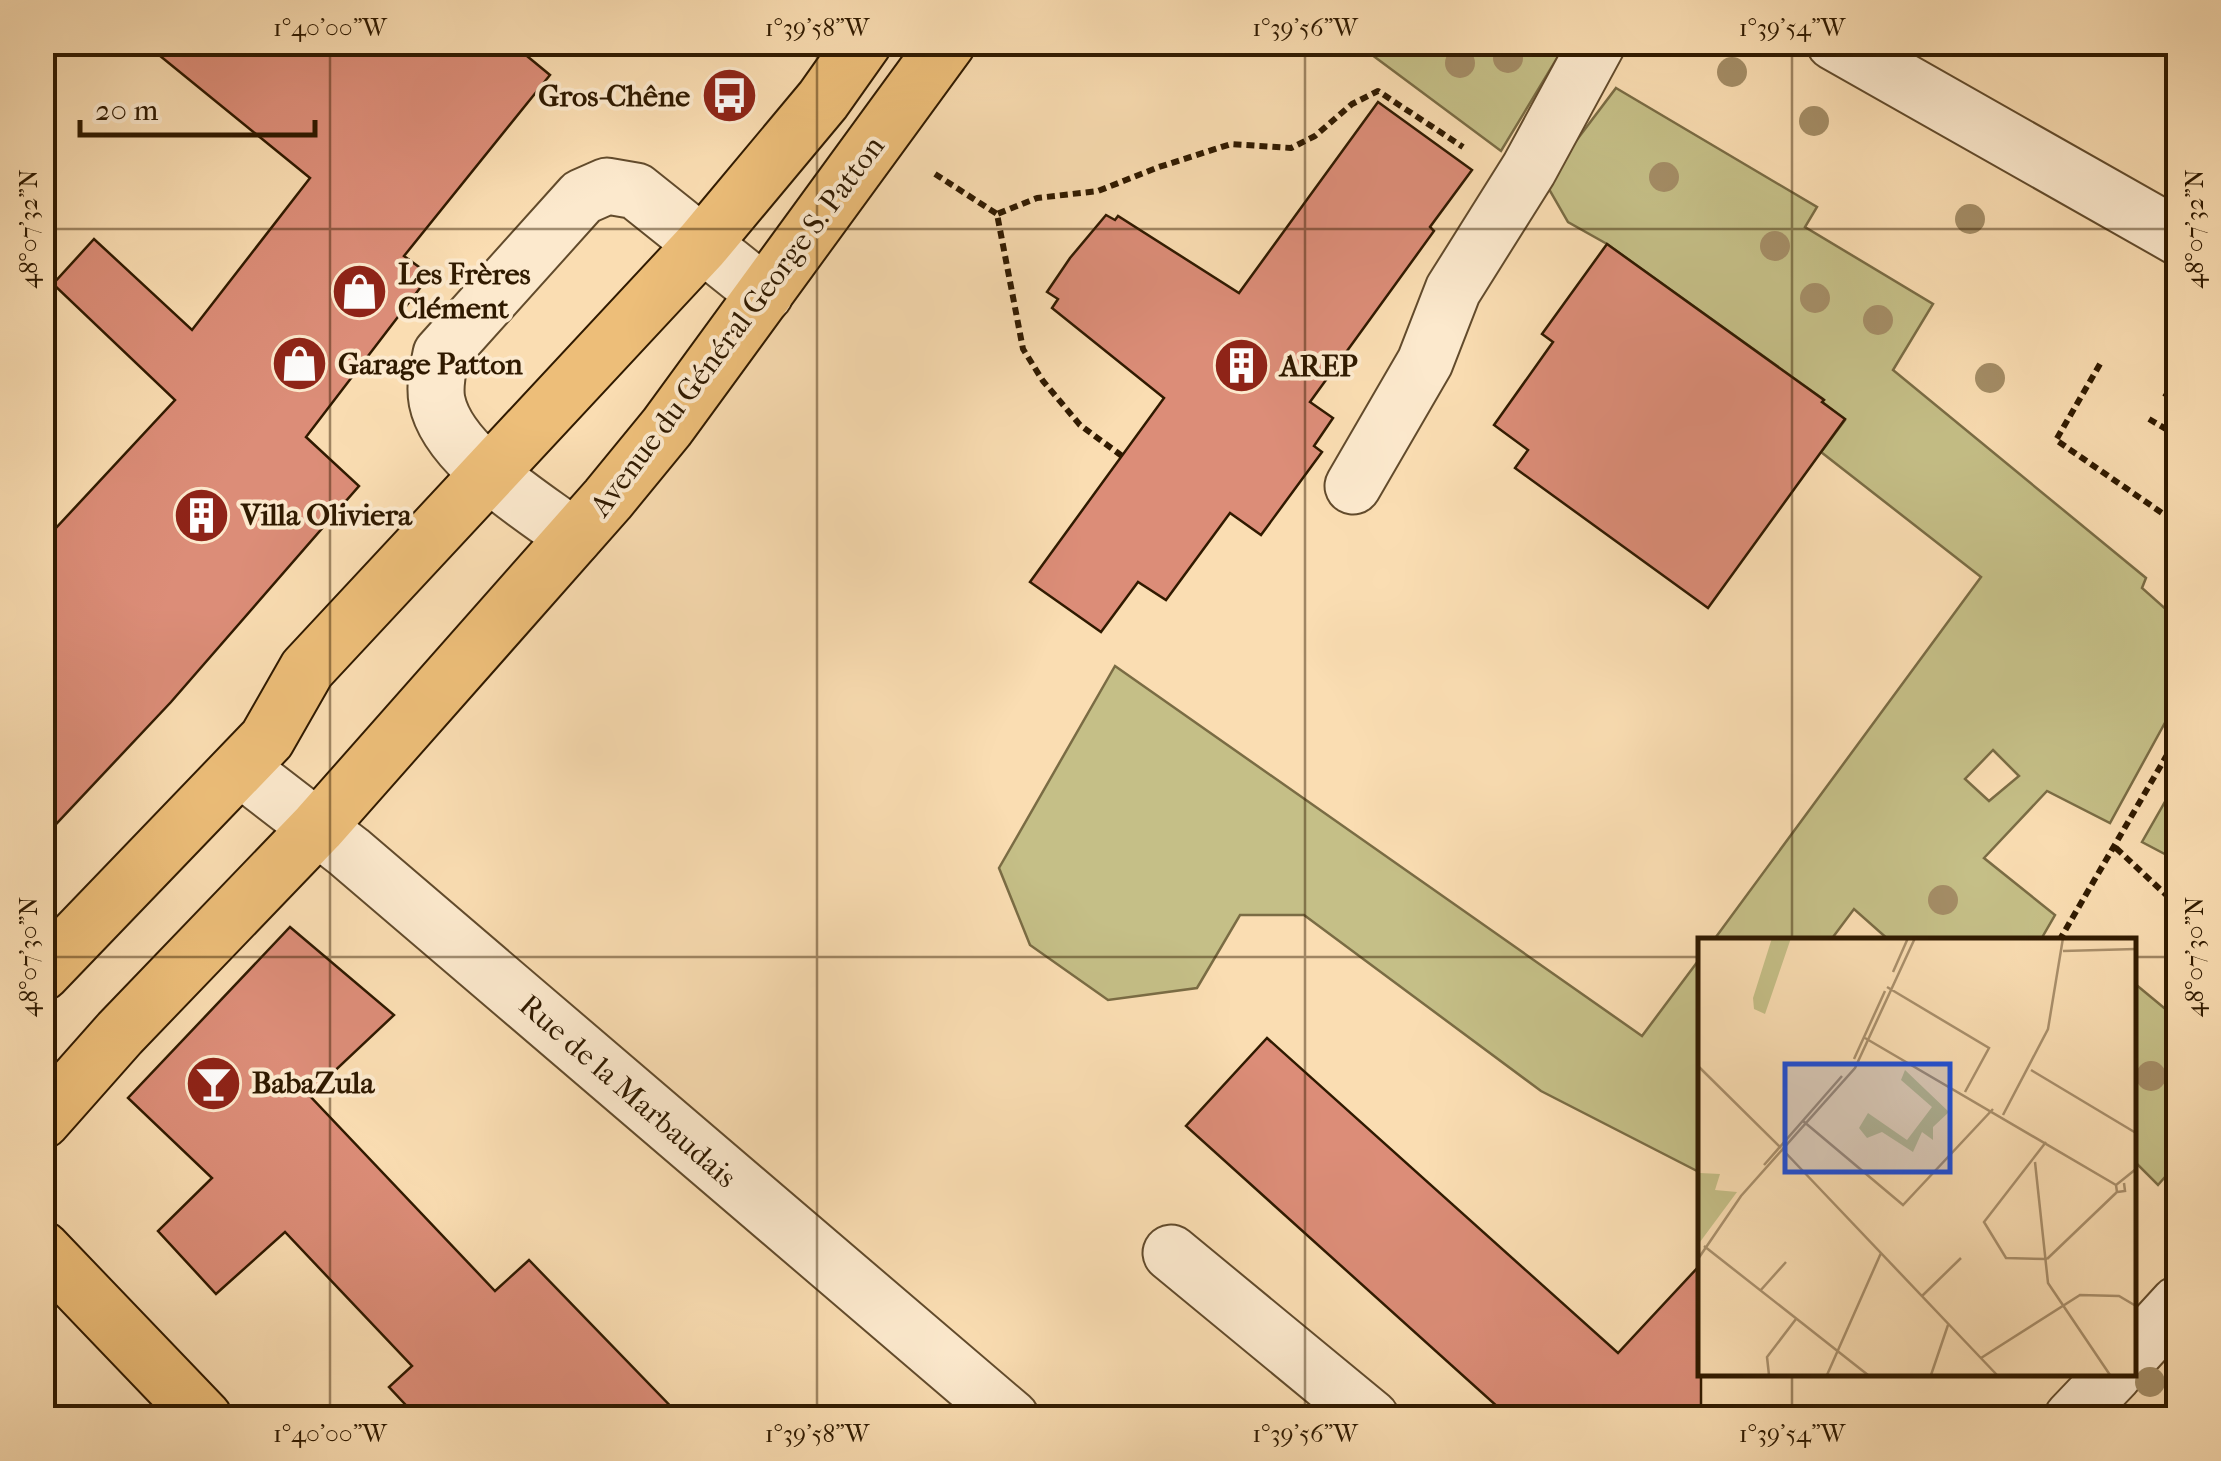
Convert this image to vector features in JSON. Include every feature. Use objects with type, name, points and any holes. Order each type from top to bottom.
[{"type":"main road","points":[[42,973],[267,739],[308,668],[702,245],[824,100],[864,42]]},
{"type":"main road","name":"Avenue du Général George S. Patton","points":[[42,1120],[318,827],[667,427],[766,294],[930,48]]},
{"type":"main road","points":[[42,1249],[204,1418]]},
{"type":"street","points":[[1352,486],[1425,362],[1454,290],[1598,42]]},
{"type":"street","points":[[1834,42],[2178,237]]},
{"type":"street","points":[[574,538],[461,446],[442,417],[436,380],[441,354],[582,197],[607,186],[636,192],[766,294]]},
{"type":"street","name":"Rue de la Marbaudais","points":[[240,768],[318,827],[1011,1418]]},
{"type":"street","points":[[1171,1253],[1371,1418]]},
{"type":"street","points":[[2136,1350],[2178,1304]]},
{"type":"street","points":[[2072,1418],[2112,1376]]},
{"type":"path","points":[[997,214],[1036,198],[1098,192],[1160,166],[1232,144],[1291,148],[1315,136],[1352,104],[1378,90],[1518,184]]},
{"type":"path","points":[[938,176],[997,214],[1022,349],[1043,382],[1080,425],[1122,456]]},
{"type":"path","points":[[2100,364],[2056,440],[2178,524]]},
{"type":"path","points":[[2164,393],[2178,402]]},
{"type":"path","points":[[2149,420],[2178,436]]},
{"type":"path","points":[[2061,938],[2178,736]]},
{"type":"path","points":[[2116,848],[2178,906]]},
{"type":"shaded area","points":[[1356,43],[1537,43],[1559,55],[1501,151]]},
{"type":"shaded area","points":[[1616,88],[1817,207],[1805,227],[1933,304],[1893,370],[2146,578],[2142,588],[2178,620],[2178,699],[2110,823],[2047,791],[1984,858],[2055,915],[2042,938],[1887,938],[1854,909],[1832,938],[1715,938],[1981,577],[1821,452],[1845,420],[1823,399],[1607,244],[1568,222],[1545,182]],"holes":[[[1993,750],[2019,776],[1989,801],[1965,779]]]},
{"type":"shaded area","points":[[1115,666],[1642,1036],[1698,961],[1698,1171],[1541,1091],[1304,915],[1240,915],[1197,988],[1108,1000],[1030,945],[999,868]]},
{"type":"shaded area","points":[[2178,779],[2178,861],[2142,842]]},
{"type":"shaded area","points":[[2136,985],[2169,1012],[2178,1001],[2178,1162],[2158,1185],[2136,1163]]},
{"type":"building","points":[[143,42],[510,42],[550,75],[404,256],[430,275],[306,437],[359,486],[171,702],[42,839],[42,543],[175,400],[53,284],[94,239],[192,330],[310,178]]},
{"type":"building","name":"AREP","points":[[1378,102],[1472,170],[1430,227],[1434,231],[1310,402],[1333,418],[1314,446],[1322,452],[1261,535],[1230,513],[1166,600],[1138,582],[1101,632],[1030,582],[1164,398],[1052,308],[1058,299],[1047,292],[1106,215],[1115,220],[1118,216],[1239,293]]},
{"type":"building","points":[[1607,244],[1845,419],[1708,608],[1515,468],[1528,450],[1494,425],[1553,342],[1542,334]]},
{"type":"building","points":[[290,927],[394,1015],[309,1095],[495,1291],[529,1260],[682,1418],[418,1418],[389,1387],[412,1366],[285,1232],[216,1294],[158,1231],[212,1178],[128,1098]]},
{"type":"building","points":[[1267,1038],[1618,1353],[1698,1267],[1701,1418],[1510,1418],[1186,1126]]},
{"type":"place","name":"Gros-Chêne","points":[[729,96]]},
{"type":"place","name":"Les Frères Clément","points":[[359,291]]},
{"type":"place","name":"Garage Patton","points":[[299,364]]},
{"type":"place","name":"AREP","points":[[1241,366]]},
{"type":"place","name":"Villa Oliviera","points":[[202,515]]},
{"type":"place","name":"BabaZula","points":[[213,1083]]}]
